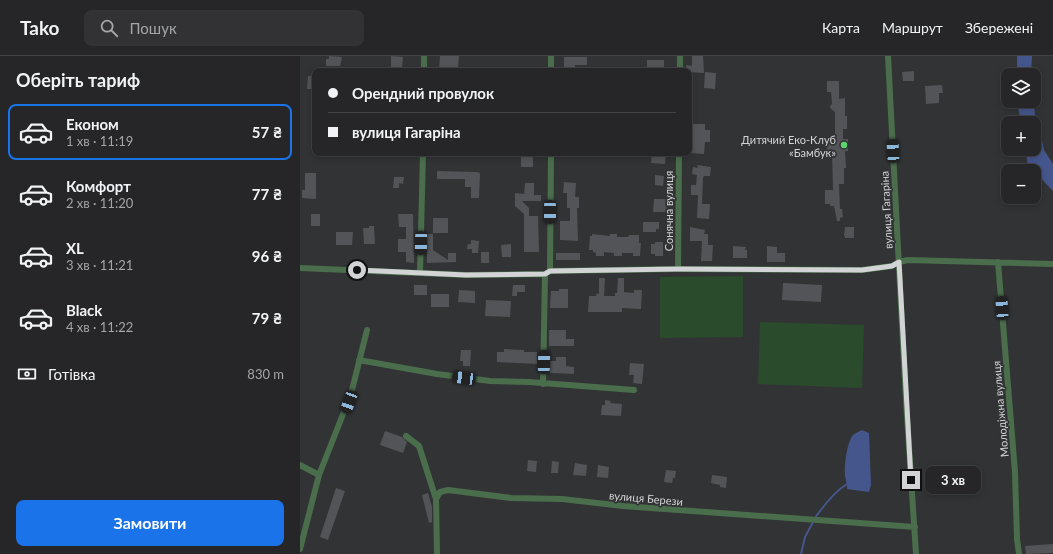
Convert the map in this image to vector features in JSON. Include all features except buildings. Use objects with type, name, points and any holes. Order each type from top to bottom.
[{"type":"street","points":[[424,56],[424,68]]},
{"type":"street","points":[[551,56],[551,68]]},
{"type":"street","points":[[680,56],[680,68]]},
{"type":"street","name":"вулиця Гагаріна","points":[[888,56],[906,401],[916,554]]},
{"type":"street","points":[[420,273],[422,156]]},
{"type":"street","points":[[543,384],[551,156]]},
{"type":"street","name":"Сонячна вулиця","points":[[678,269],[679,156]]},
{"type":"street","points":[[300,268],[466,275],[678,269],[862,270],[892,266],[899,262],[908,260],[1053,264]]},
{"type":"street","name":"Молодіжна вулиця","points":[[998,262],[1016,472],[1017,539],[1019,554]]},
{"type":"street","points":[[300,549],[319,475],[350,399],[367,330]]},
{"type":"street","points":[[359,360],[437,374],[490,381],[634,390]]},
{"type":"street","points":[[406,436],[419,446],[436,500],[437,554]]},
{"type":"street","points":[[300,465],[319,475]]},
{"type":"street","name":"вулиця Берези","points":[[436,500],[440,492],[448,490],[511,498],[562,499],[623,506],[915,527]]},
{"type":"green space","points":[[743,276],[743,337],[660,338],[660,277]]},
{"type":"green space","points":[[760,322],[864,325],[862,388],[758,384]]},
{"type":"water","points":[[1017,56],[1032,56],[1031,68],[1017,68]]},
{"type":"water","points":[[1018,108],[1034,108],[1035,116],[1020,116]]},
{"type":"water","points":[[1041,136],[1044,150],[1053,164],[1053,191],[1041,179],[1041,164],[1028,164],[1026,156],[1041,156]]},
{"type":"water","points":[[862,430],[869,433],[871,485],[869,492],[847,489],[845,476],[845,466],[849,443],[853,435]]},
{"type":"waterway","points":[[815,518],[830,499],[847,484]]},
{"type":"waterway","points":[[801,554],[805,537],[813,522]]},
{"type":"place","name":"Дитячий Еко-Клуб «Бамбук»","points":[[844,145]]},
{"type":"route","points":[[357,270],[466,275],[545,274],[550,271],[678,269],[862,270],[892,266],[899,262],[911,480]]}]
